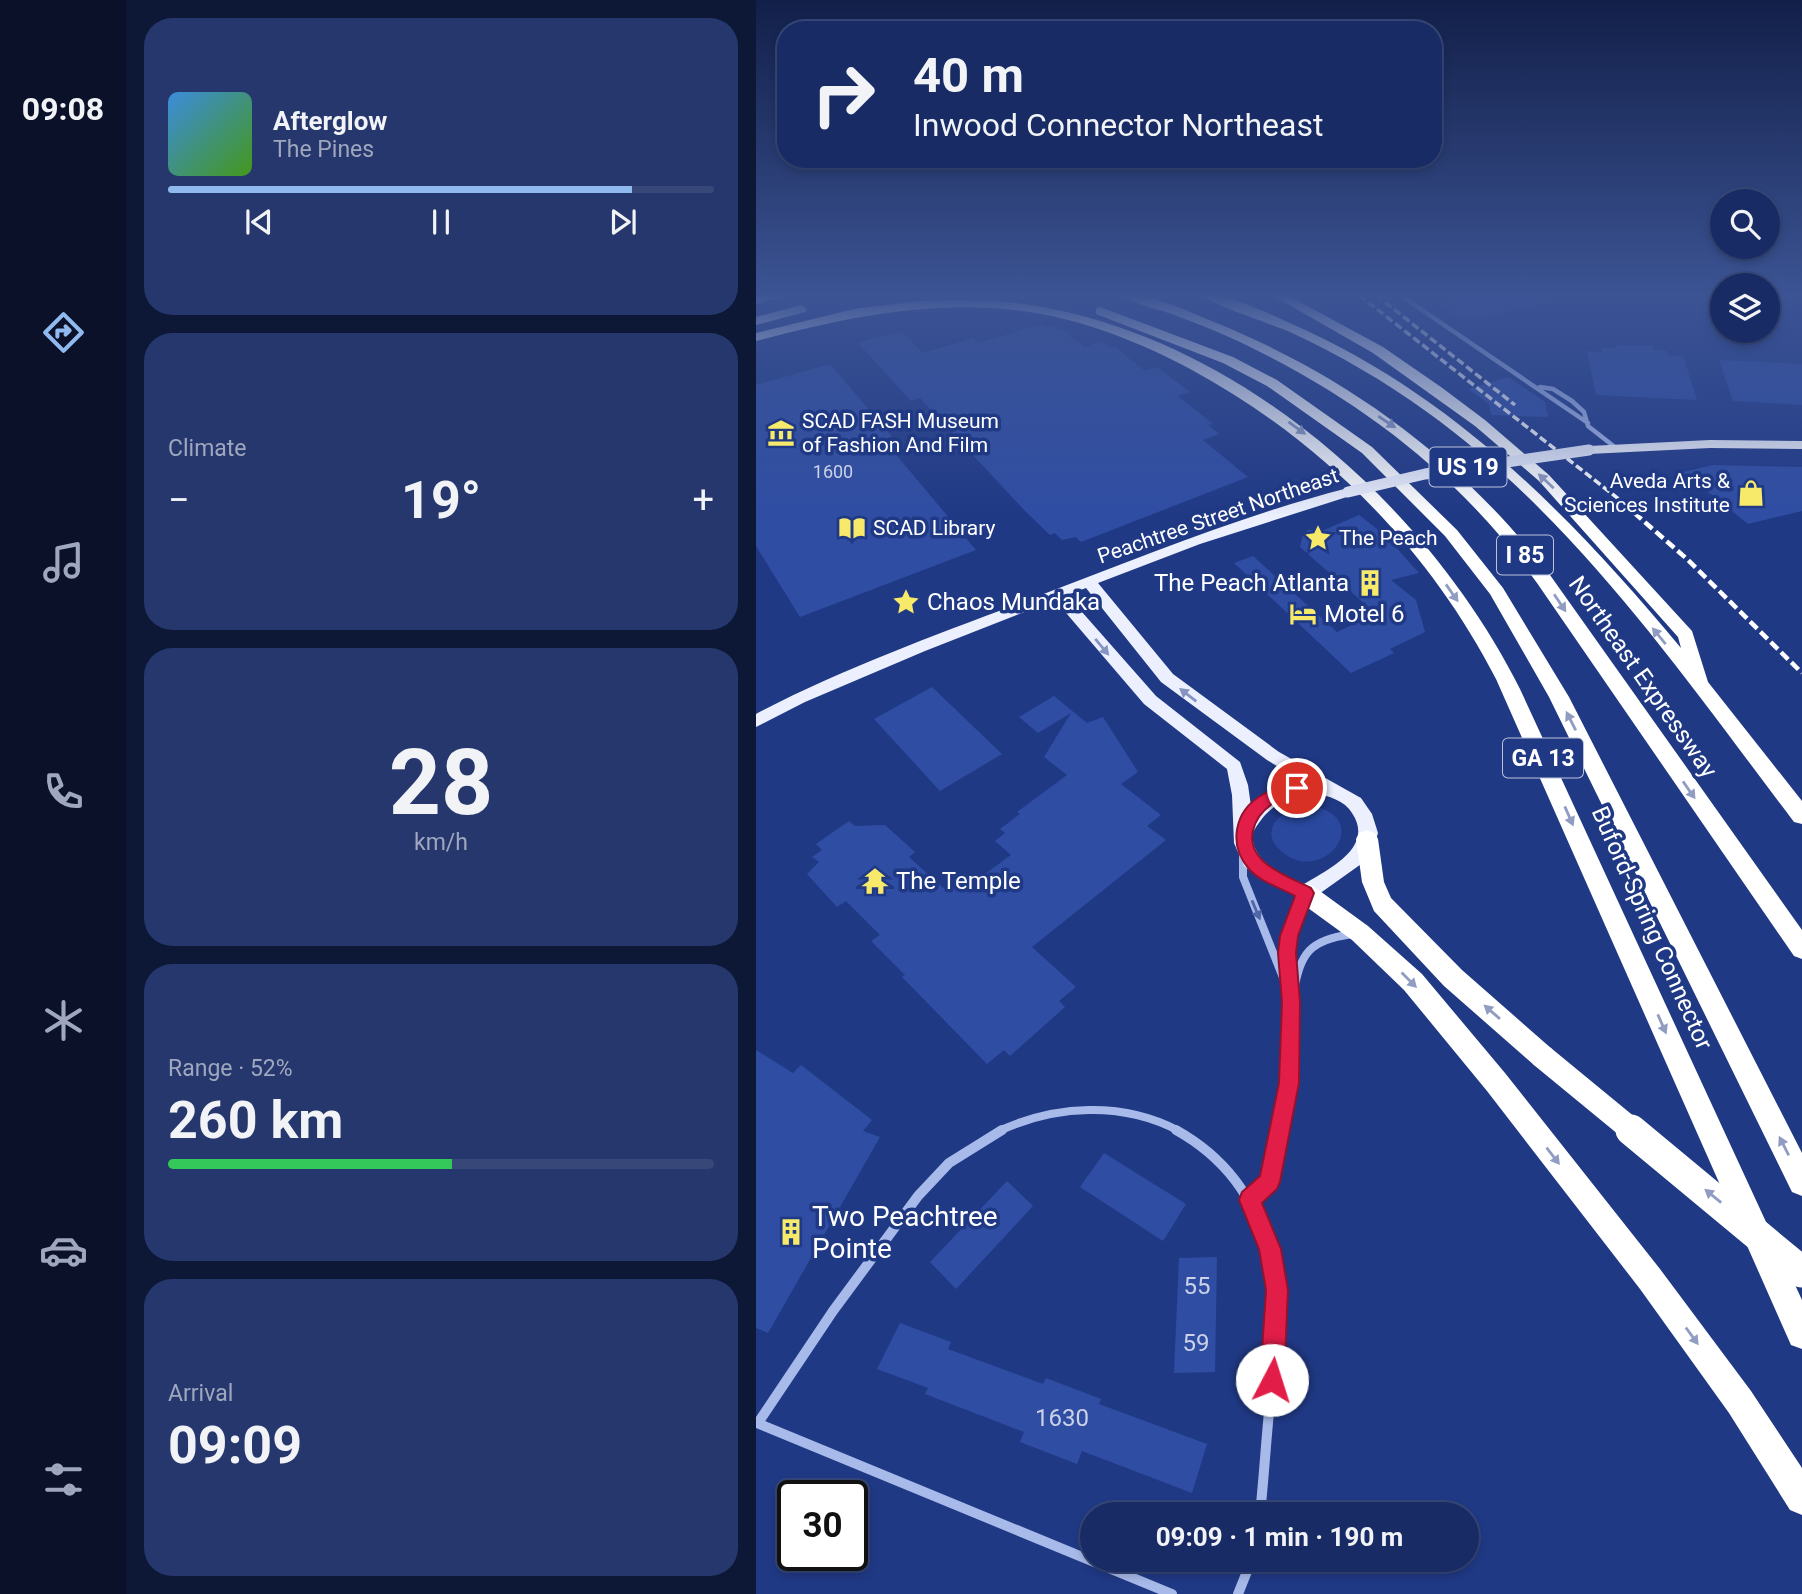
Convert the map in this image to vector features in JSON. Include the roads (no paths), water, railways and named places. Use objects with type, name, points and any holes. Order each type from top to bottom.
[{"type":"highway","name":"Buford-Spring Connector","points":[[1200,369],[1260,401],[1315,441],[1379,501],[1414,540],[1496,661],[1560,794],[1802,1334]]},
{"type":"highway","name":"Buford-Spring Connector","points":[[1246,369],[1272,383],[1367,450],[1451,533],[1497,592],[1559,697],[1802,1182]]},
{"type":"highway","name":"Northeast Expressway","points":[[1304,369],[1397,428],[1440,464],[1515,542],[1802,949]]},
{"type":"highway","name":"Northeast Expressway","points":[[1369,369],[1405,390],[1478,444],[1555,515],[1610,576],[1802,816]]},
{"type":"highway","points":[[1406,369],[1480,423],[1544,478],[1686,635],[1702,689]]},
{"type":"highway","name":"Peachtree Street Northeast","points":[[1589,450],[1748,443],[1802,445]]},
{"type":"highway","points":[[1367,839],[1373,882],[1382,904],[1453,978],[1543,1057],[1802,1272]]},
{"type":"highway","points":[[1305,893],[1360,933],[1421,992],[1496,1082],[1642,1268],[1740,1402],[1802,1498]]},
{"type":"main road","name":"Peachtree Street Northeast","points":[[756,721],[799,698],[875,665],[1195,541],[1348,492],[1425,474],[1589,450]]},
{"type":"main road","points":[[1058,594],[1150,700],[1234,766],[1240,779],[1243,837],[1255,864],[1305,893],[1353,864],[1367,839],[1365,813],[1332,788],[1273,756],[1167,678],[1090,583]]},
{"type":"main road","points":[[1243,837],[1256,809],[1281,792],[1297,788],[1332,788]]},
{"type":"street","points":[[1510,369],[1588,423]]},
{"type":"street","points":[[1536,387],[1553,389],[1572,401],[1584,412],[1588,426],[1616,447]]},
{"type":"street","points":[[1243,837],[1243,877],[1280,966],[1291,1002]]},
{"type":"street","points":[[1250,1200],[1269,1182],[1289,1083],[1291,1002],[1287,953],[1289,936],[1305,893]]},
{"type":"street","points":[[1291,1002],[1299,964],[1305,951],[1328,938],[1360,933]]},
{"type":"street","points":[[1172,1594],[757,1423],[852,1284],[936,1175],[960,1154],[1001,1129],[1047,1113],[1096,1108],[1142,1115],[1185,1133],[1222,1163],[1250,1200],[1270,1249],[1277,1290],[1277,1325],[1261,1502]]},
{"type":"street","points":[[1238,1594],[1248,1572]]},
{"type":"railway","points":[[1454,369],[1625,504]]},
{"type":"railway","points":[[1470,369],[1515,405]]},
{"type":"railway","points":[[1623,503],[1687,559],[1802,673]]},
{"type":"place","name":"SCAD FASH Museum of Fashion And Film","points":[[781,433]]},
{"type":"place","name":"Aveda Arts & Sciences Institute","points":[[1751,493]]},
{"type":"place","name":"SCAD Library","points":[[852,528]]},
{"type":"place","name":"The Peach","points":[[1318,538]]},
{"type":"place","name":"The Peach Atlanta","points":[[1370,583]]},
{"type":"place","name":"Chaos Mundaka","points":[[906,602]]},
{"type":"place","name":"Motel 6","points":[[1303,614]]},
{"type":"place","name":"The Temple","points":[[875,881]]},
{"type":"place","name":"Two Peachtree Pointe","points":[[791,1232]]}]
